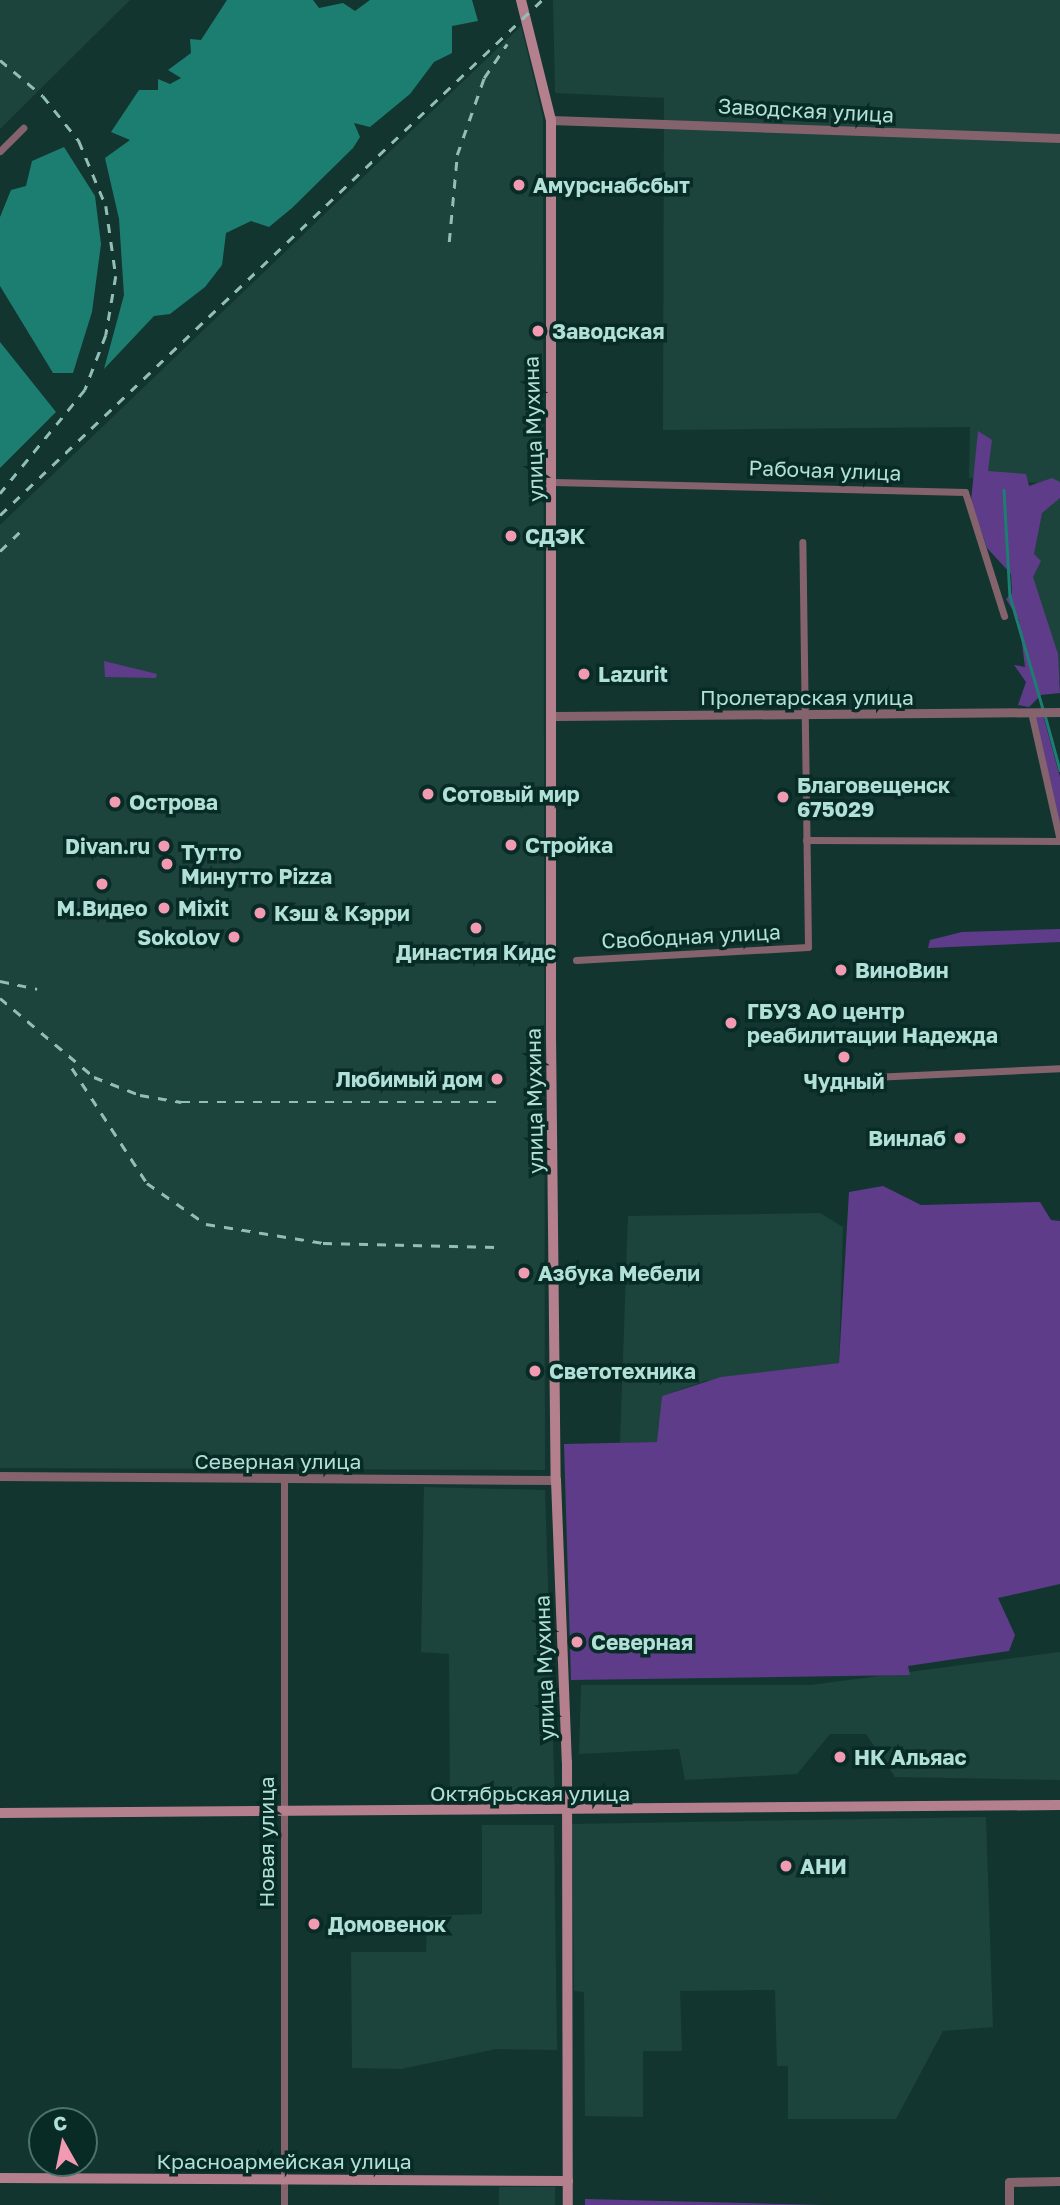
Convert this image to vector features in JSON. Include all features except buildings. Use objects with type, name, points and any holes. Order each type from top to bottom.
[{"type":"main road","name":"улица Мухина","points":[[521,0],[551,120],[556,1480],[568,1811],[568,2205]]},
{"type":"main road","name":"Октябрьская улица","points":[[0,1813],[568,1811],[1060,1805]]},
{"type":"main road","name":"Красноармейская улица","points":[[0,2178],[568,2181]]},
{"type":"street","name":"Заводская улица","points":[[551,120],[1060,138]]},
{"type":"street","points":[[0,151],[23,128]]},
{"type":"street","name":"Рабочая улица","points":[[554,482],[965,492],[1004,616]]},
{"type":"street","points":[[802,542],[806,840],[1060,841],[1040,712]]},
{"type":"street","name":"Пролетарская улица","points":[[555,716],[1060,712]]},
{"type":"street","name":"Свободная улица","points":[[576,960],[808,947],[806,840]]},
{"type":"street","points":[[851,1078],[1060,1068]]},
{"type":"street","name":"Северная улица","points":[[0,1476],[556,1480]]},
{"type":"street","name":"Новая улица","points":[[284,1478],[284,2205]]},
{"type":"street","points":[[1009,2205],[1009,2182],[1060,2181]]},
{"type":"shaded area","points":[[0,0],[130,0],[0,129]]},
{"type":"shaded area","points":[[227,0],[313,0],[319,8],[343,3],[355,11],[370,0],[472,0],[478,21],[452,26],[452,53],[434,62],[410,94],[370,127],[354,123],[360,137],[353,148],[292,208],[269,227],[251,221],[226,233],[222,265],[205,287],[170,314],[154,316],[104,369],[124,295],[119,219],[105,158],[130,140],[111,132],[139,90],[158,90],[158,79],[170,84],[181,78],[168,70],[191,53],[190,39],[201,40]]},
{"type":"shaded area","points":[[553,0],[1060,0],[1060,682],[1022,586],[1038,483],[969,478],[970,427],[663,430],[664,98],[555,93]]},
{"type":"shaded area","points":[[521,26],[543,117],[545,1470],[0,1468],[0,525]]},
{"type":"shaded area","points":[[64,147],[95,196],[101,244],[92,312],[73,373],[53,373],[0,286],[0,217],[11,190],[26,186],[32,161]]},
{"type":"shaded area","points":[[0,342],[56,412],[0,468]]},
{"type":"shaded area","points":[[978,431],[992,440],[988,471],[1026,474],[1029,486],[1052,478],[1060,482],[1060,498],[1042,513],[1034,554],[1041,561],[1033,577],[1058,654],[1060,693],[1041,695],[1029,707],[1018,705],[1026,682],[1014,665],[1025,667],[1019,620],[1006,599],[1012,593],[1011,574],[987,548],[971,501]]},
{"type":"shaded area","points":[[104,661],[157,674],[156,678],[105,677]]},
{"type":"shaded area","points":[[1035,715],[1043,715],[1060,777],[1060,828]]},
{"type":"shaded area","points":[[1060,929],[1060,942],[928,948],[930,940],[962,932]]},
{"type":"shaded area","points":[[883,1186],[921,1205],[1040,1202],[1051,1220],[1060,1221],[1060,1584],[998,1598],[1015,1635],[1009,1651],[908,1666],[910,1675],[571,1680],[564,1444],[657,1442],[662,1396],[721,1377],[839,1363],[849,1192]]},
{"type":"shaded area","points":[[820,1213],[843,1227],[839,1363],[705,1381],[662,1396],[658,1442],[620,1443],[628,1216]]},
{"type":"shaded area","points":[[424,1487],[545,1490],[555,1804],[450,1802],[449,1654],[421,1652]]},
{"type":"shaded area","points":[[1060,1652],[1060,1780],[895,1777],[866,1734],[830,1734],[797,1774],[685,1780],[679,1749],[579,1754],[581,1685],[811,1685]]},
{"type":"shaded area","points":[[986,1817],[993,2027],[943,2031],[896,2119],[788,2119],[788,2066],[777,2066],[775,1990],[680,1991],[682,2051],[643,2051],[643,2117],[585,2116],[584,1992],[574,1991],[572,1824]]},
{"type":"shaded area","points":[[482,1825],[554,1825],[557,2050],[496,2049],[401,2069],[352,2068],[351,1952],[426,1952],[427,1916],[482,1914]]},
{"type":"shaded area","points":[[499,2187],[555,2187],[555,2205],[499,2205]]},
{"type":"shaded area","points":[[585,2199],[823,2205],[585,2205]]},
{"type":"waterway","points":[[1004,490],[1010,596],[1043,709]]},
{"type":"waterway","points":[[1045,715],[1060,770]]},
{"type":"railway","points":[[0,515],[542,0]]},
{"type":"railway","points":[[449,242],[457,155],[484,78],[507,44]]},
{"type":"railway","points":[[0,60],[43,96],[79,141],[106,206],[116,276],[106,335],[85,390],[0,494]]},
{"type":"railway","points":[[0,551],[23,529]]},
{"type":"railway","points":[[0,981],[37,989]]},
{"type":"railway","points":[[0,998],[94,1077],[140,1095],[181,1102],[500,1102]]},
{"type":"railway","points":[[72,1068],[147,1183],[206,1224],[323,1243],[496,1247]]},
{"type":"place","name":"Амурснабсбыт","points":[[519,185]]},
{"type":"place","name":"Заводская","points":[[538,331]]},
{"type":"place","name":"СДЭК","points":[[511,536]]},
{"type":"place","name":"Lazurit","points":[[584,674]]},
{"type":"place","name":"Сотовый мир","points":[[428,794]]},
{"type":"place","name":"Благовещенск 675029","points":[[783,797]]},
{"type":"place","name":"Острова","points":[[115,802]]},
{"type":"place","name":"Стройка","points":[[511,845]]},
{"type":"place","name":"Divan.ru","points":[[164,846]]},
{"type":"place","name":"Тутто Минутто Pizza","points":[[167,864]]},
{"type":"place","name":"М.Видео","points":[[102,884]]},
{"type":"place","name":"Mixit","points":[[164,908]]},
{"type":"place","name":"Кэш & Кэрри","points":[[260,913]]},
{"type":"place","name":"Династия Кидс","points":[[476,928]]},
{"type":"place","name":"Sokolov","points":[[234,937]]},
{"type":"place","name":"ВиноВин","points":[[841,970]]},
{"type":"place","name":"ГБУЗ АО центр реабилитации Надежда","points":[[731,1023]]},
{"type":"place","name":"Чудный","points":[[844,1057]]},
{"type":"place","name":"Любимый дом","points":[[497,1079]]},
{"type":"place","name":"Винлаб","points":[[960,1138]]},
{"type":"place","name":"Азбука Мебели","points":[[524,1273]]},
{"type":"place","name":"Светотехника","points":[[535,1371]]},
{"type":"place","name":"Северная","points":[[577,1642]]},
{"type":"place","name":"НК Альяас","points":[[840,1757]]},
{"type":"place","name":"АНИ","points":[[786,1866]]},
{"type":"place","name":"Домовенок","points":[[314,1924]]}]
